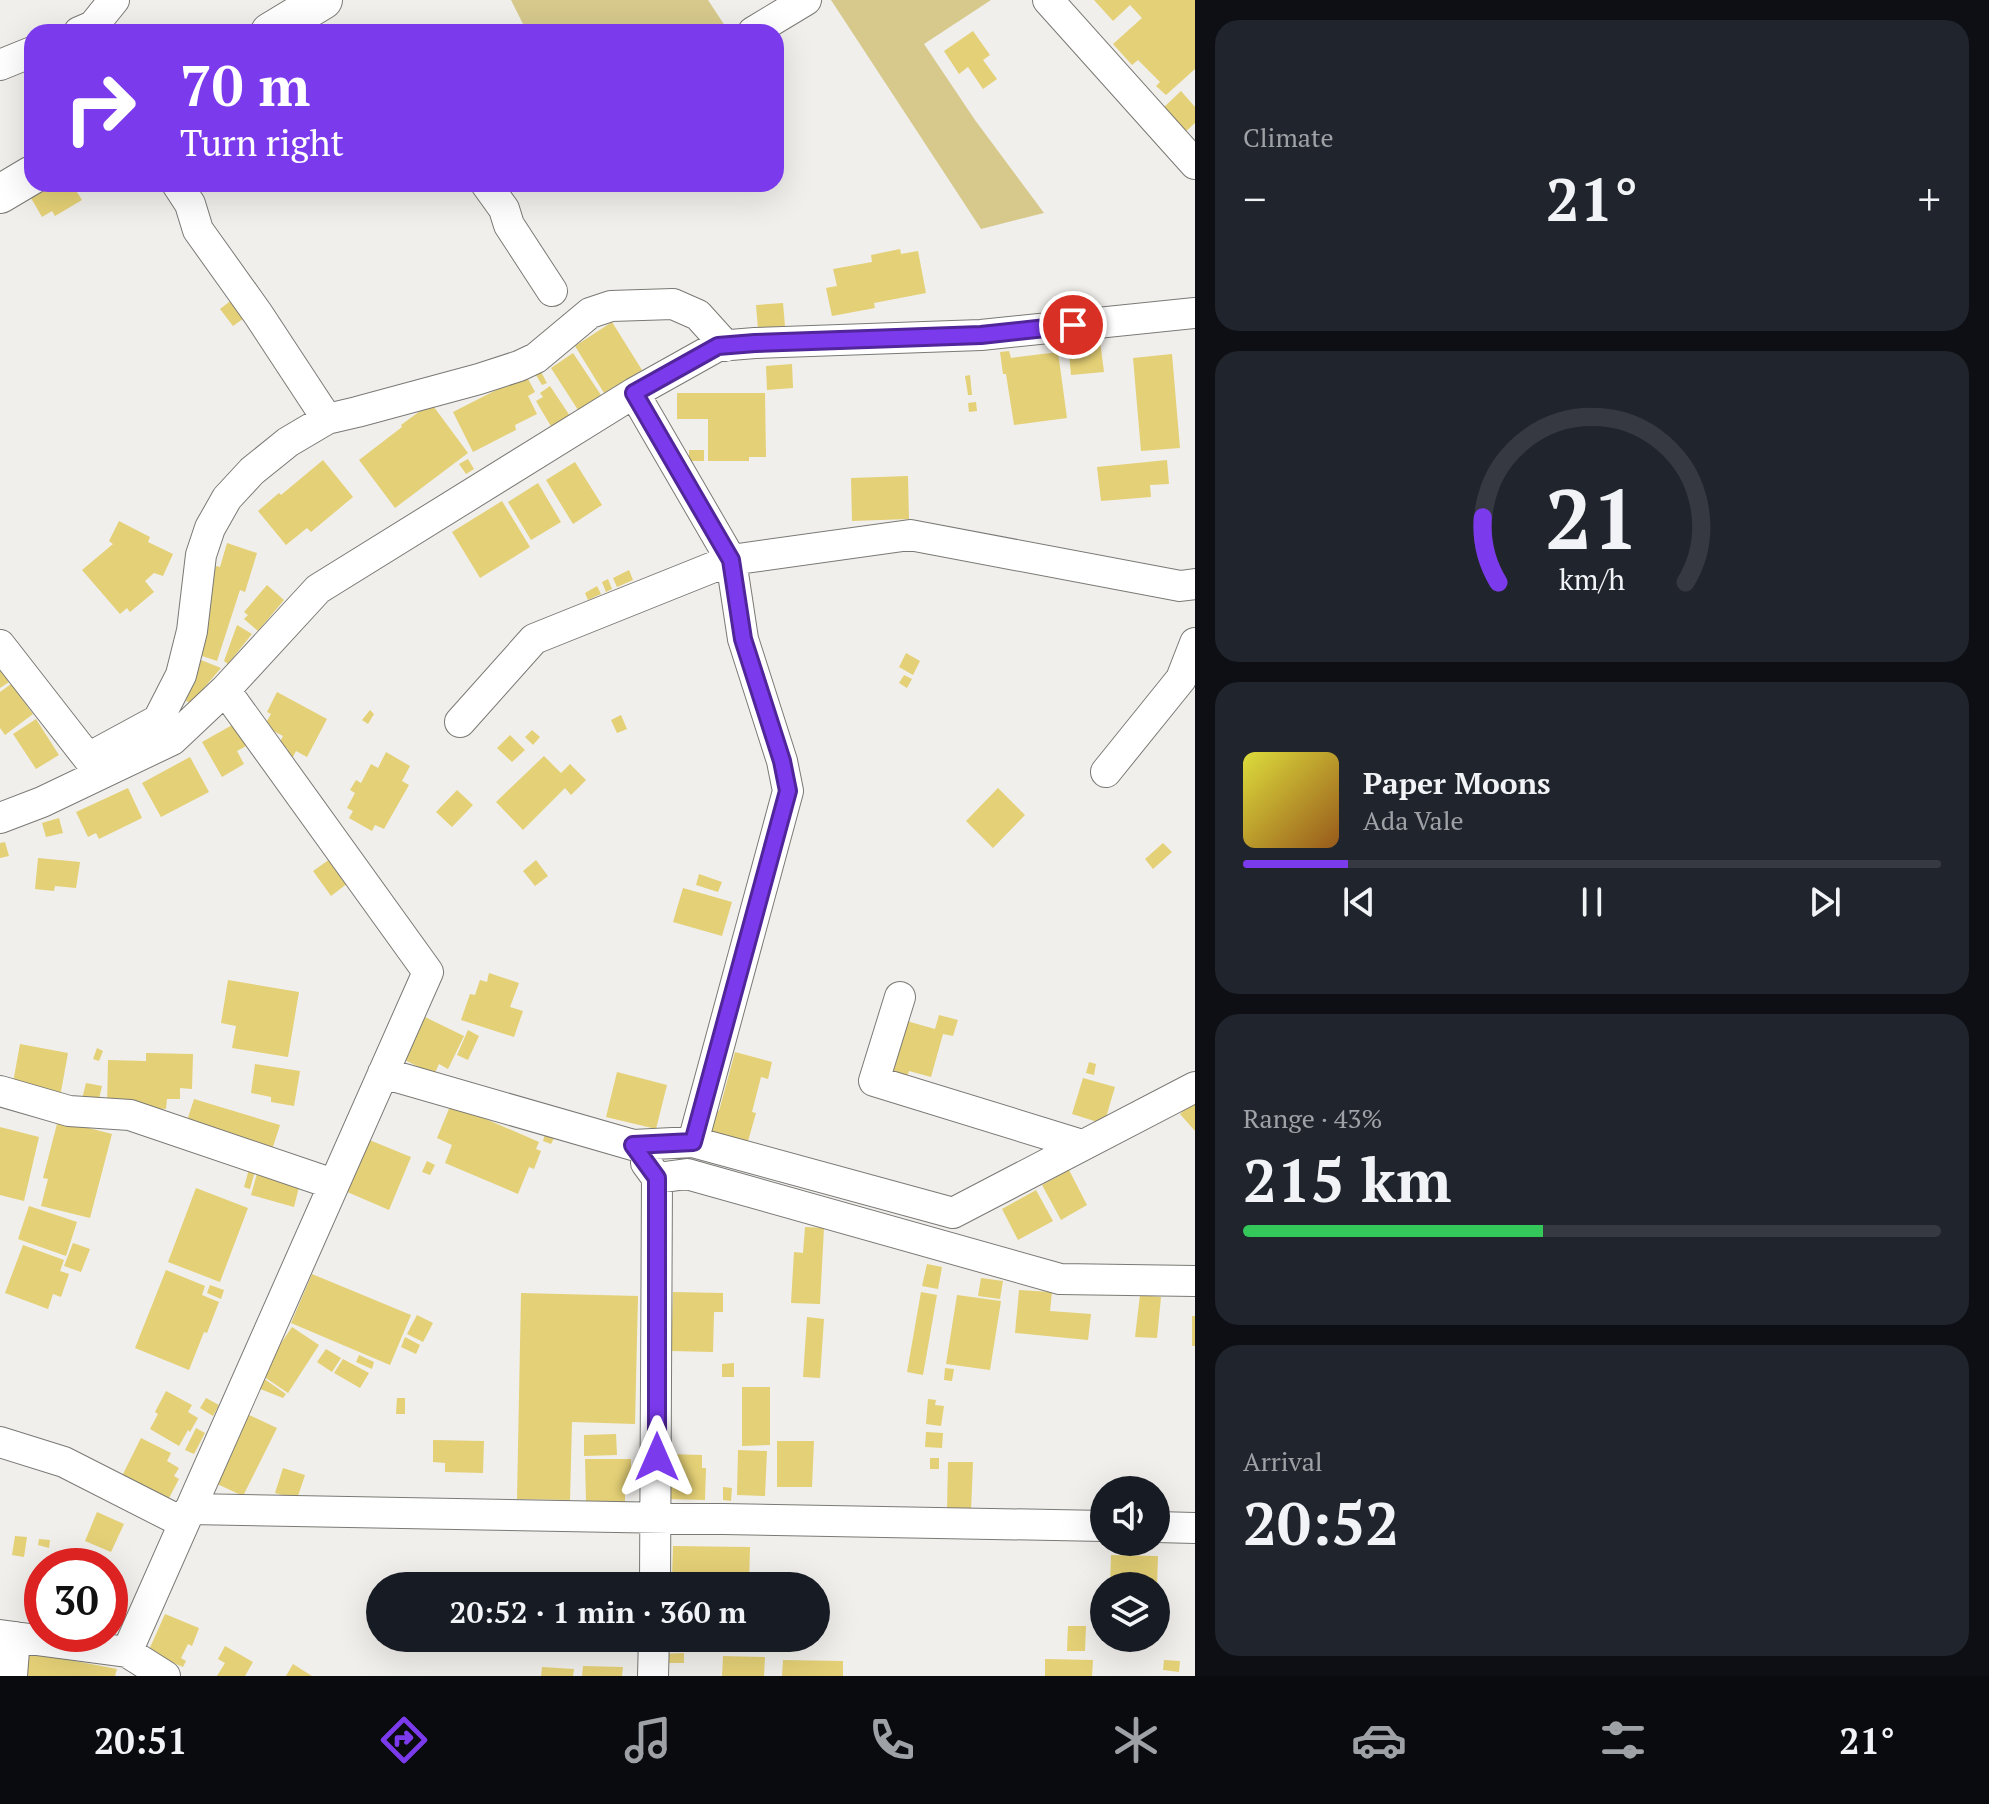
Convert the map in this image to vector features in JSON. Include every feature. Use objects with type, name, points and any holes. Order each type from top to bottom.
[{"type":"street","points":[[95,24],[114,0]]},
{"type":"street","points":[[283,24],[323,0]]},
{"type":"street","points":[[766,24],[806,0]]},
{"type":"street","points":[[1048,0],[1195,164]]},
{"type":"street","points":[[0,65],[24,55]]},
{"type":"street","points":[[0,194],[24,180]]},
{"type":"street","points":[[182,192],[190,204],[198,230],[327,419]]},
{"type":"street","points":[[492,192],[504,209],[509,225],[552,291]]},
{"type":"street","points":[[165,730],[192,631],[201,555],[210,528],[227,498],[252,471],[288,442],[327,419],[519,366],[536,358],[590,313],[611,306],[673,304],[698,315],[726,346]]},
{"type":"street","points":[[0,818],[42,802],[165,730],[225,690],[318,589],[634,393],[718,346],[981,335],[1195,313]]},
{"type":"street","points":[[634,393],[731,560],[743,639],[782,761],[788,791],[693,1142]]},
{"type":"street","points":[[460,722],[534,639],[731,560],[910,535],[1180,586],[1195,584]]},
{"type":"street","points":[[1106,772],[1181,679],[1195,643]]},
{"type":"street","points":[[0,645],[88,758],[165,730]]},
{"type":"street","points":[[128,1650],[428,972],[225,690]]},
{"type":"street","points":[[900,997],[874,1081],[1082,1145]]},
{"type":"street","points":[[383,1073],[633,1145],[693,1142],[953,1213],[1195,1087]]},
{"type":"street","points":[[0,1091],[69,1111],[130,1115],[333,1184]]},
{"type":"street","points":[[633,1145],[657,1178],[655,1572]]},
{"type":"street","points":[[657,1178],[687,1174],[1060,1279],[1195,1281]]},
{"type":"street","points":[[0,1442],[64,1462],[187,1516],[1090,1526]]},
{"type":"street","points":[[1170,1527],[1195,1528]]},
{"type":"street","points":[[7,1636],[12,1676]]},
{"type":"street","points":[[127,1652],[165,1676]]},
{"type":"street","points":[[653,1676],[654,1652]]},
{"type":"shaded area","points":[[511,0],[708,0],[724,24],[523,24]]},
{"type":"shaded area","points":[[831,0],[991,0],[924,44],[975,120],[1044,213],[981,229]]},
{"type":"building","points":[[1094,0],[1195,0],[1195,69],[1166,95],[1156,86],[1160,82],[1138,60],[1132,65],[1113,44],[1142,18],[1130,5],[1113,21]]},
{"type":"building","points":[[973,31],[990,55],[983,60],[997,79],[983,89],[968,67],[959,74],[944,51]]},
{"type":"building","points":[[1181,91],[1195,107],[1195,123],[1182,135],[1160,111]]},
{"type":"building","points":[[42,192],[77,192],[82,200],[55,216],[52,211],[42,217],[31,198]]},
{"type":"building","points":[[900,249],[901,254],[918,251],[926,293],[874,303],[875,308],[832,316],[826,288],[837,286],[833,269],[872,262],[871,255]]},
{"type":"building","points":[[233,299],[247,316],[233,326],[220,309]]},
{"type":"building","points":[[783,303],[785,326],[758,329],[756,305]]},
{"type":"building","points":[[612,322],[642,370],[604,393],[575,346]]},
{"type":"building","points":[[1100,341],[1104,372],[1071,375],[1068,344]]},
{"type":"building","points":[[1009,351],[1011,358],[1058,352],[1067,418],[1014,425],[1000,352]]},
{"type":"building","points":[[573,353],[601,395],[578,410],[551,368]]},
{"type":"building","points":[[1172,354],[1180,448],[1141,451],[1133,358]]},
{"type":"building","points":[[792,364],[793,388],[767,390],[766,366]]},
{"type":"building","points":[[541,372],[547,383],[542,385],[536,375]]},
{"type":"building","points":[[526,375],[535,392],[528,396],[537,414],[515,425],[516,430],[473,452],[453,412]]},
{"type":"building","points":[[970,375],[972,395],[968,395],[965,376]]},
{"type":"building","points":[[550,386],[570,416],[552,428],[536,401],[543,397],[540,393]]},
{"type":"building","points":[[677,393],[765,393],[766,457],[749,457],[749,461],[708,461],[708,419],[677,419]]},
{"type":"building","points":[[976,402],[977,411],[969,412],[968,403]]},
{"type":"building","points":[[431,403],[468,453],[395,508],[359,460]]},
{"type":"building","points":[[689,450],[704,450],[704,461],[689,461]]},
{"type":"building","points":[[468,459],[474,469],[466,474],[459,464]]},
{"type":"building","points":[[323,460],[353,497],[311,532],[307,528],[286,545],[258,511]]},
{"type":"building","points":[[1167,460],[1169,484],[1150,485],[1151,497],[1101,501],[1097,467]]},
{"type":"building","points":[[575,462],[602,505],[573,524],[546,480]]},
{"type":"building","points":[[908,476],[909,519],[852,521],[851,478]]},
{"type":"building","points":[[538,483],[561,522],[531,540],[508,502]]},
{"type":"building","points":[[502,501],[530,547],[480,578],[452,532]]},
{"type":"building","points":[[119,521],[150,537],[148,542],[173,554],[163,576],[154,573],[145,581],[154,592],[130,612],[127,608],[120,614],[82,570],[113,544],[109,541]]},
{"type":"building","points":[[227,543],[257,553],[245,592],[240,590],[217,661],[196,654],[198,623],[216,566],[220,567]]},
{"type":"building","points":[[629,570],[633,580],[617,587],[613,578]]},
{"type":"building","points":[[608,579],[612,589],[606,592],[602,582]]},
{"type":"building","points":[[267,585],[284,600],[258,631],[244,619],[248,615],[244,612]]},
{"type":"building","points":[[597,586],[601,594],[588,600],[585,593]]},
{"type":"building","points":[[237,625],[252,634],[228,664],[224,661]]},
{"type":"building","points":[[906,653],[920,661],[913,675],[899,667]]},
{"type":"building","points":[[196,658],[221,668],[191,703],[186,701]]},
{"type":"building","points":[[0,670],[9,682],[0,688]]},
{"type":"building","points":[[904,675],[912,679],[907,688],[899,683]]},
{"type":"building","points":[[11,684],[33,714],[5,735],[0,728],[0,692]]},
{"type":"building","points":[[277,692],[327,719],[307,757],[296,751],[293,757],[286,753],[288,749],[279,744],[283,736],[264,726]]},
{"type":"building","points":[[370,710],[374,714],[368,724],[362,720]]},
{"type":"building","points":[[621,715],[627,729],[617,733],[611,720]]},
{"type":"building","points":[[36,719],[59,755],[36,769],[13,734]]},
{"type":"building","points":[[234,724],[246,746],[237,751],[244,764],[222,777],[202,742]]},
{"type":"building","points":[[532,730],[540,737],[533,745],[525,737]]},
{"type":"building","points":[[510,735],[525,750],[512,762],[497,748]]},
{"type":"building","points":[[386,752],[410,766],[402,781],[409,785],[384,829],[375,825],[372,831],[349,818],[353,811],[347,808],[355,793],[350,790],[356,780],[361,783],[371,764],[378,768]]},
{"type":"building","points":[[544,756],[561,773],[570,764],[586,780],[571,795],[565,788],[523,830],[496,802]]},
{"type":"building","points":[[190,757],[209,792],[161,817],[142,783]]},
{"type":"building","points":[[128,788],[142,818],[99,839],[96,833],[88,837],[76,812]]},
{"type":"building","points":[[998,788],[1025,815],[993,848],[966,821]]},
{"type":"building","points":[[457,790],[473,805],[452,827],[436,812]]},
{"type":"building","points":[[59,818],[63,833],[46,837],[42,823]]},
{"type":"building","points":[[5,842],[9,856],[0,858],[0,843]]},
{"type":"building","points":[[1163,843],[1172,852],[1153,869],[1145,859]]},
{"type":"building","points":[[38,858],[80,862],[76,888],[55,886],[54,891],[35,889]]},
{"type":"building","points":[[330,859],[348,883],[331,896],[313,871]]},
{"type":"building","points":[[536,860],[548,876],[535,886],[523,871]]},
{"type":"building","points":[[699,874],[722,882],[718,892],[696,885]]},
{"type":"building","points":[[683,888],[732,902],[722,936],[673,922]]},
{"type":"building","points":[[489,973],[519,983],[510,1007],[523,1011],[514,1037],[461,1020],[470,994],[475,995],[480,980],[487,982]]},
{"type":"building","points":[[228,980],[299,992],[288,1057],[232,1048],[236,1026],[221,1023]]},
{"type":"building","points":[[939,1015],[958,1020],[953,1036],[943,1034],[931,1077],[909,1071],[905,1084],[886,1079],[903,1020],[935,1029]]},
{"type":"building","points":[[423,1016],[464,1036],[448,1069],[439,1064],[434,1075],[405,1060]]},
{"type":"building","points":[[468,1030],[479,1036],[468,1060],[457,1055]]},
{"type":"building","points":[[20,1044],[68,1053],[60,1097],[12,1088]]},
{"type":"building","points":[[97,1048],[103,1051],[99,1061],[93,1059]]},
{"type":"building","points":[[735,1052],[772,1062],[768,1079],[761,1077],[752,1112],[756,1113],[746,1148],[706,1135],[713,1109],[719,1111]]},
{"type":"building","points":[[146,1053],[193,1054],[192,1089],[180,1088],[180,1099],[167,1099],[166,1109],[107,1107],[108,1060],[146,1061]]},
{"type":"building","points":[[1089,1062],[1096,1064],[1094,1075],[1086,1073]]},
{"type":"building","points":[[255,1064],[300,1071],[294,1106],[271,1102],[271,1097],[251,1093]]},
{"type":"building","points":[[617,1072],[667,1085],[656,1129],[606,1117]]},
{"type":"building","points":[[1083,1078],[1115,1087],[1104,1124],[1072,1114]]},
{"type":"building","points":[[86,1083],[102,1086],[98,1103],[82,1099]]},
{"type":"building","points":[[194,1099],[280,1125],[272,1150],[186,1124]]},
{"type":"building","points":[[1195,1100],[1195,1131],[1180,1114]]},
{"type":"building","points":[[451,1104],[539,1142],[536,1149],[541,1151],[534,1169],[529,1167],[518,1194],[445,1163],[452,1145],[437,1138]]},
{"type":"building","points":[[58,1120],[112,1134],[90,1218],[41,1206],[48,1179],[43,1178]]},
{"type":"building","points":[[0,1127],[39,1137],[24,1201],[0,1195]]},
{"type":"building","points":[[545,1134],[554,1138],[551,1144],[543,1141]]},
{"type":"building","points":[[367,1139],[411,1157],[389,1210],[345,1191]]},
{"type":"building","points":[[427,1161],[435,1165],[430,1175],[422,1172]]},
{"type":"building","points":[[249,1169],[255,1171],[250,1189],[244,1187]]},
{"type":"building","points":[[258,1170],[300,1183],[294,1207],[251,1195]]},
{"type":"building","points":[[1069,1170],[1087,1205],[1061,1220],[1042,1185]]},
{"type":"building","points":[[196,1188],[248,1208],[220,1282],[168,1262]]},
{"type":"building","points":[[1036,1190],[1053,1221],[1018,1240],[1002,1209]]},
{"type":"building","points":[[29,1206],[77,1222],[66,1256],[18,1239]]},
{"type":"building","points":[[805,1227],[824,1228],[820,1304],[791,1303],[794,1252],[803,1253]]},
{"type":"building","points":[[73,1243],[90,1249],[81,1272],[64,1266]]},
{"type":"building","points":[[23,1245],[64,1260],[60,1271],[69,1274],[61,1297],[53,1294],[48,1309],[5,1293]]},
{"type":"building","points":[[927,1264],[942,1267],[938,1289],[922,1286]]},
{"type":"building","points":[[166,1270],[205,1286],[202,1295],[219,1302],[189,1370],[135,1348]]},
{"type":"building","points":[[312,1274],[411,1315],[390,1365],[291,1323]]},
{"type":"building","points":[[981,1278],[1003,1281],[1000,1299],[978,1296]]},
{"type":"building","points":[[210,1285],[224,1290],[221,1299],[207,1293]]},
{"type":"building","points":[[1019,1290],[1052,1292],[1050,1311],[1091,1314],[1088,1340],[1015,1333]]},
{"type":"building","points":[[673,1292],[723,1293],[723,1312],[714,1312],[713,1352],[671,1351]]},
{"type":"building","points":[[921,1292],[937,1295],[923,1375],[907,1372]]},
{"type":"building","points":[[521,1293],[638,1296],[635,1424],[572,1422],[570,1500],[517,1499]]},
{"type":"building","points":[[957,1295],[1001,1301],[990,1370],[946,1364]]},
{"type":"building","points":[[1140,1295],[1161,1297],[1157,1338],[1135,1337]]},
{"type":"building","points":[[417,1315],[433,1323],[423,1342],[407,1334]]},
{"type":"building","points":[[1192,1316],[1195,1316],[1195,1346],[1192,1346]]},
{"type":"building","points":[[807,1317],[824,1319],[820,1378],[803,1377]]},
{"type":"building","points":[[292,1327],[319,1345],[288,1393],[260,1374]]},
{"type":"building","points":[[405,1337],[420,1345],[416,1354],[401,1347]]},
{"type":"building","points":[[326,1349],[341,1358],[332,1372],[317,1362]]},
{"type":"building","points":[[359,1355],[374,1362],[372,1369],[356,1362]]},
{"type":"building","points":[[343,1359],[369,1373],[360,1388],[334,1373]]},
{"type":"building","points":[[734,1363],[734,1377],[722,1377],[722,1364]]},
{"type":"building","points":[[945,1368],[954,1369],[952,1381],[944,1380]]},
{"type":"building","points":[[260,1376],[286,1394],[283,1398],[253,1386]]},
{"type":"building","points":[[742,1387],[770,1387],[770,1445],[742,1446]]},
{"type":"building","points":[[166,1391],[192,1405],[188,1412],[198,1418],[179,1446],[150,1429]]},
{"type":"building","points":[[206,1398],[219,1405],[213,1416],[200,1408]]},
{"type":"building","points":[[397,1398],[405,1398],[405,1414],[396,1414]]},
{"type":"building","points":[[928,1399],[936,1400],[935,1405],[944,1406],[941,1426],[926,1424]]},
{"type":"building","points":[[247,1414],[277,1428],[243,1496],[213,1482]]},
{"type":"building","points":[[196,1428],[205,1433],[194,1454],[185,1450]]},
{"type":"building","points":[[926,1432],[943,1433],[942,1448],[925,1447]]},
{"type":"building","points":[[616,1434],[617,1455],[584,1456],[584,1435]]},
{"type":"building","points":[[141,1438],[171,1453],[167,1461],[179,1468],[174,1476],[179,1479],[168,1500],[122,1476]]},
{"type":"building","points":[[433,1440],[484,1441],[483,1473],[445,1472],[445,1463],[433,1462]]},
{"type":"building","points":[[777,1441],[814,1441],[812,1487],[777,1487]]},
{"type":"building","points":[[738,1450],[767,1451],[765,1496],[737,1495]]},
{"type":"building","points":[[669,1454],[702,1455],[702,1468],[706,1468],[705,1500],[667,1499]]},
{"type":"building","points":[[930,1458],[939,1458],[939,1469],[930,1469]]},
{"type":"building","points":[[585,1459],[631,1459],[631,1488],[625,1488],[625,1502],[586,1502]]},
{"type":"building","points":[[948,1462],[973,1462],[971,1511],[947,1510]]},
{"type":"building","points":[[283,1468],[305,1475],[297,1499],[275,1493]]},
{"type":"building","points":[[723,1487],[732,1488],[731,1501],[723,1500]]},
{"type":"building","points":[[97,1512],[124,1524],[113,1548],[102,1548],[85,1541]]},
{"type":"building","points":[[15,1536],[27,1537],[24,1557],[12,1555]]},
{"type":"building","points":[[39,1539],[50,1540],[49,1548],[38,1545]]},
{"type":"building","points":[[673,1546],[750,1547],[749,1572],[672,1572]]},
{"type":"building","points":[[1111,1556],[1158,1556],[1157,1572],[1110,1572]]},
{"type":"building","points":[[165,1614],[199,1628],[192,1646],[188,1644],[181,1658],[186,1661],[183,1667],[148,1652]]},
{"type":"building","points":[[1068,1626],[1086,1626],[1085,1651],[1067,1651]]},
{"type":"building","points":[[225,1646],[253,1662],[245,1676],[217,1676],[225,1663],[218,1659]]},
{"type":"building","points":[[33,1653],[117,1669],[115,1676],[23,1676],[25,1656]]},
{"type":"building","points":[[684,1653],[684,1663],[662,1663],[662,1654]]},
{"type":"building","points":[[723,1656],[765,1657],[764,1676],[722,1676]]},
{"type":"building","points":[[1045,1659],[1093,1660],[1092,1676],[1045,1676]]},
{"type":"building","points":[[783,1660],[843,1661],[843,1676],[782,1676]]},
{"type":"building","points":[[1164,1660],[1180,1661],[1179,1672],[1163,1670]]},
{"type":"building","points":[[293,1664],[312,1676],[286,1676]]},
{"type":"building","points":[[583,1666],[623,1667],[622,1676],[582,1676]]},
{"type":"building","points":[[542,1667],[574,1669],[573,1676],[541,1676]]},
{"type":"route","points":[[657,1457],[657,1178],[633,1145],[693,1142],[788,791],[782,761],[743,639],[731,560],[634,393],[718,346],[981,335],[1073,325]]}]
